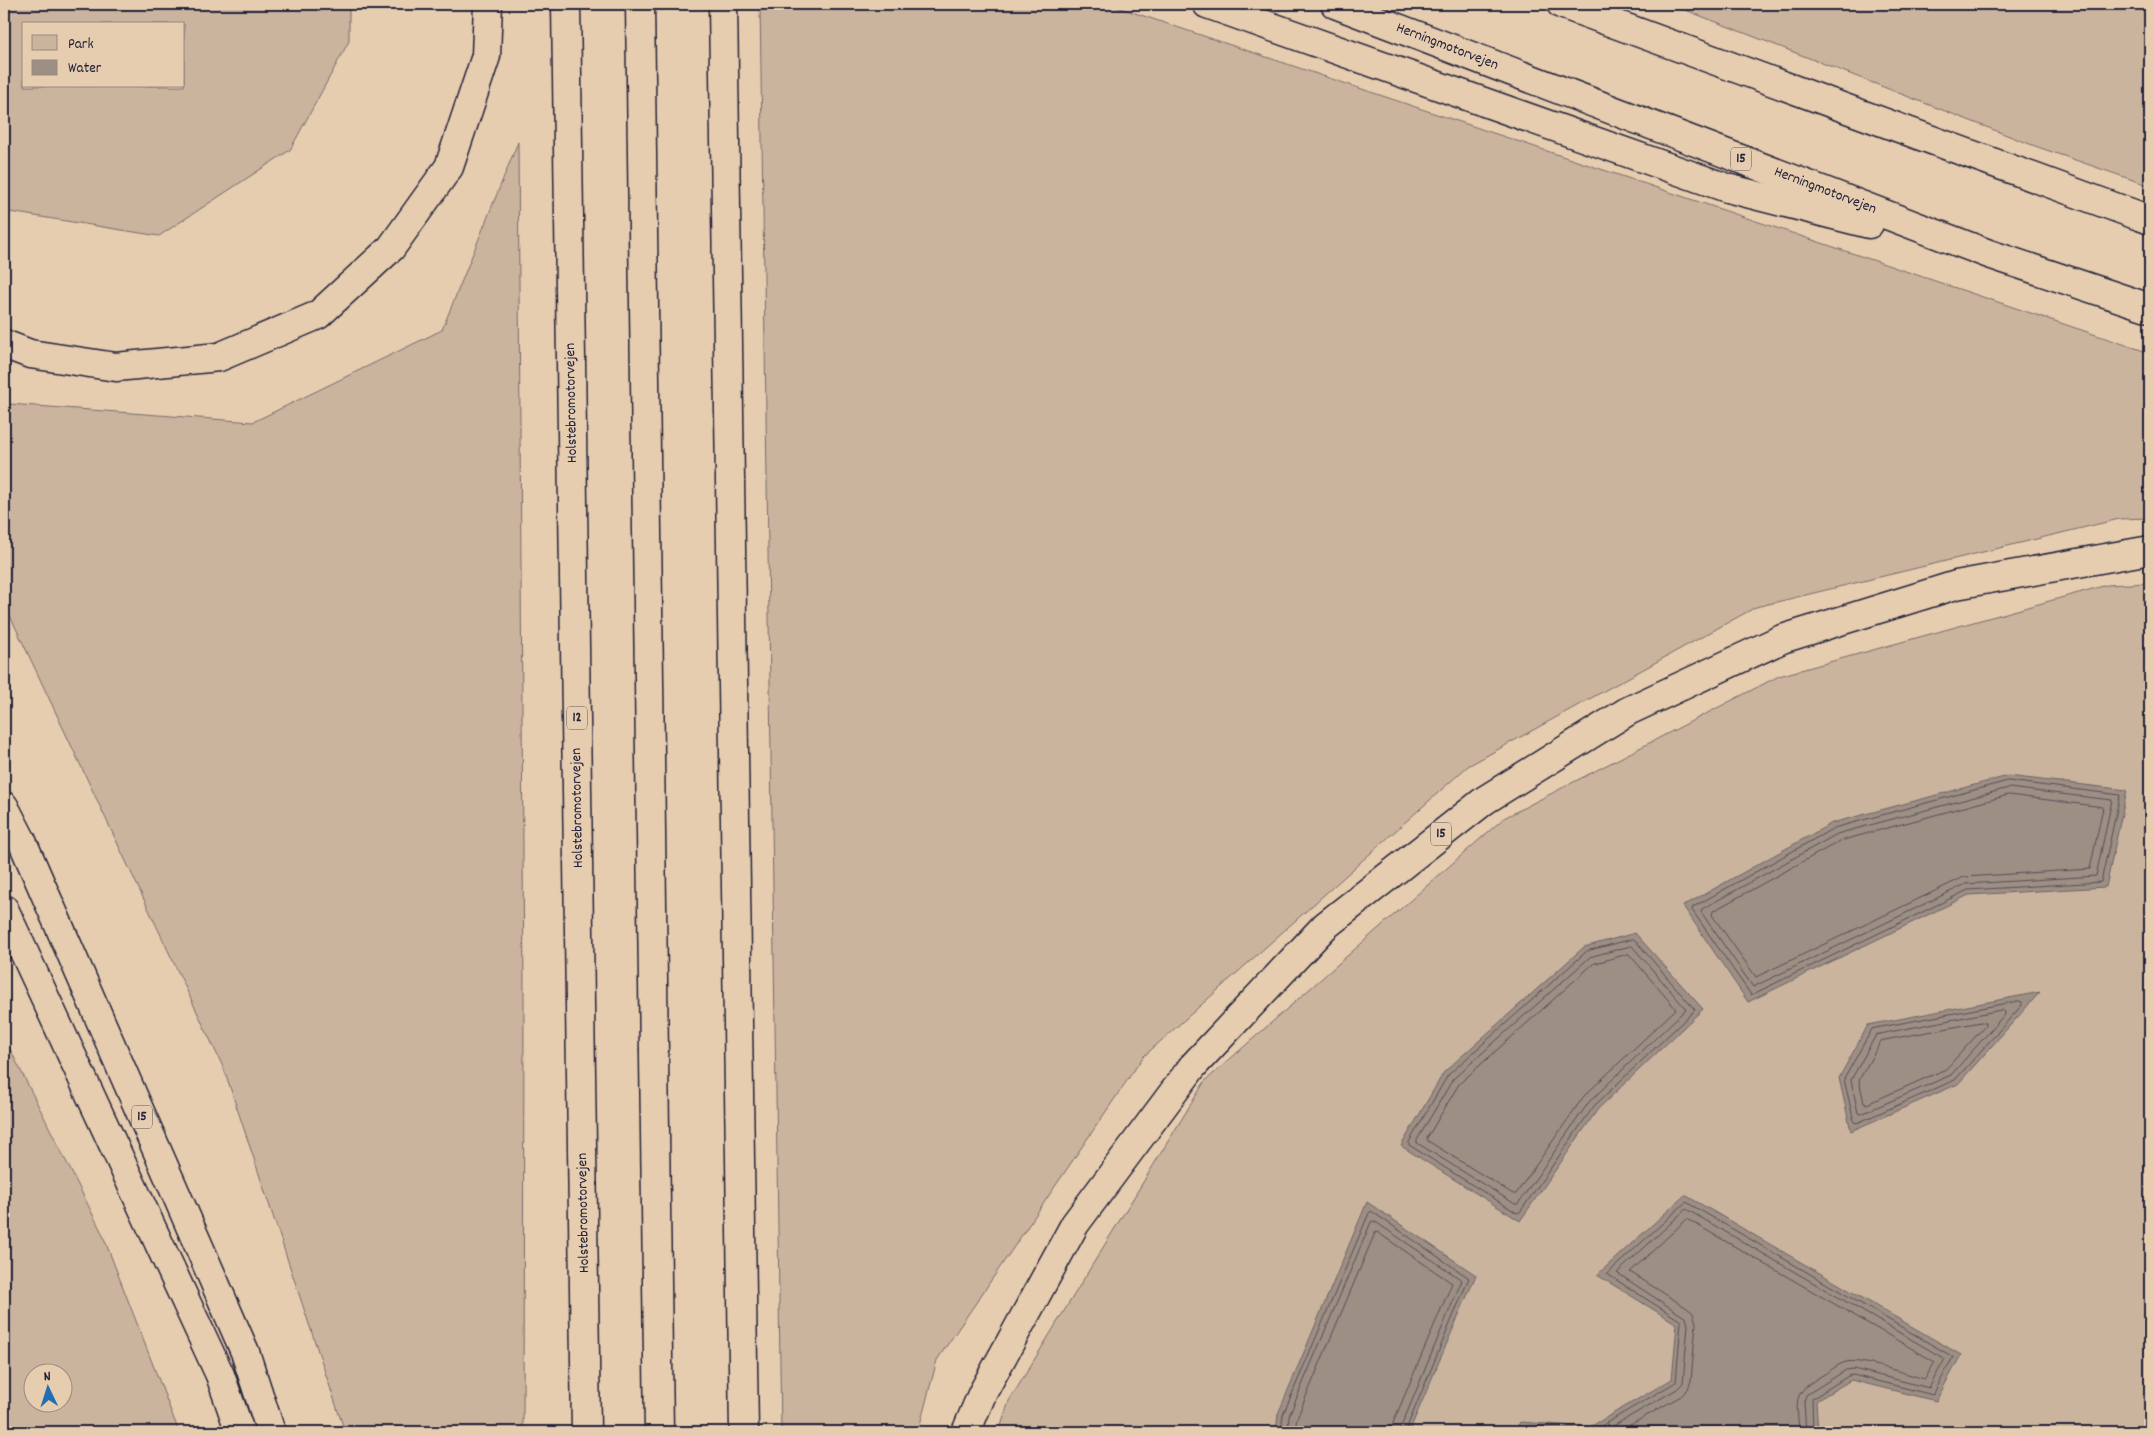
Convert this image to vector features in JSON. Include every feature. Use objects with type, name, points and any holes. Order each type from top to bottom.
[{"type":"highway","points":[[4,344],[30,354],[116,367],[219,357],[318,315],[391,248],[449,167],[486,56],[488,4]]},
{"type":"highway","name":"Holstebromotorvejen","points":[[566,4],[586,1432]]},
{"type":"highway","points":[[640,4],[659,1432]]},
{"type":"highway","points":[[723,4],[744,1432]]},
{"type":"highway","points":[[1207,4],[1727,188],[1989,254]]},
{"type":"highway","name":"Herningmotorvejen","points":[[1335,4],[1989,254],[2150,308]]},
{"type":"highway","points":[[1561,4],[2150,220]]},
{"type":"highway","name":"15","points":[[966,1432],[982,1394],[1075,1224],[1192,1066],[1325,926],[1484,800],[1628,711],[1782,640],[1956,585],[2150,550]]},
{"type":"highway","name":"15","points":[[4,806],[22,841],[245,1352],[270,1432]]},
{"type":"highway","points":[[4,909],[220,1375],[240,1432]]},
{"type":"green space","points":[[4,4],[349,4],[349,41],[290,150],[159,236],[4,211]]},
{"type":"green space","points":[[760,4],[1108,4],[2150,353],[2150,518],[2119,519],[1756,607],[1468,766],[1143,1057],[937,1360],[918,1432],[781,1432]]},
{"type":"green space","points":[[1670,4],[2150,4],[2150,186],[2035,146]]},
{"type":"green space","points":[[518,142],[524,994],[523,1432],[345,1432],[224,1069],[4,603],[4,399],[9,404],[253,422],[442,330]]},
{"type":"green space","points":[[2150,583],[2150,1432],[999,1432],[1009,1401],[1205,1081],[1504,818],[1779,676],[2107,585]]},
{"type":"green space","points":[[4,1037],[102,1233],[179,1432],[4,1432]]},
{"type":"water","points":[[2008,776],[2127,790],[2106,887],[1969,895],[1748,1002],[1683,906],[1832,823]]},
{"type":"water","points":[[1635,933],[1703,1009],[1598,1109],[1520,1221],[1401,1146],[1444,1072],[1584,947]]},
{"type":"water","points":[[2040,992],[1958,1084],[1851,1131],[1839,1078],[1868,1025]]},
{"type":"water","points":[[1685,1195],[1961,1355],[1936,1401],[1851,1380],[1816,1401],[1818,1432],[1514,1432],[1520,1422],[1590,1427],[1672,1379],[1677,1324],[1597,1275]]},
{"type":"water","points":[[1367,1202],[1476,1275],[1409,1432],[1276,1432],[1278,1414]]}]
